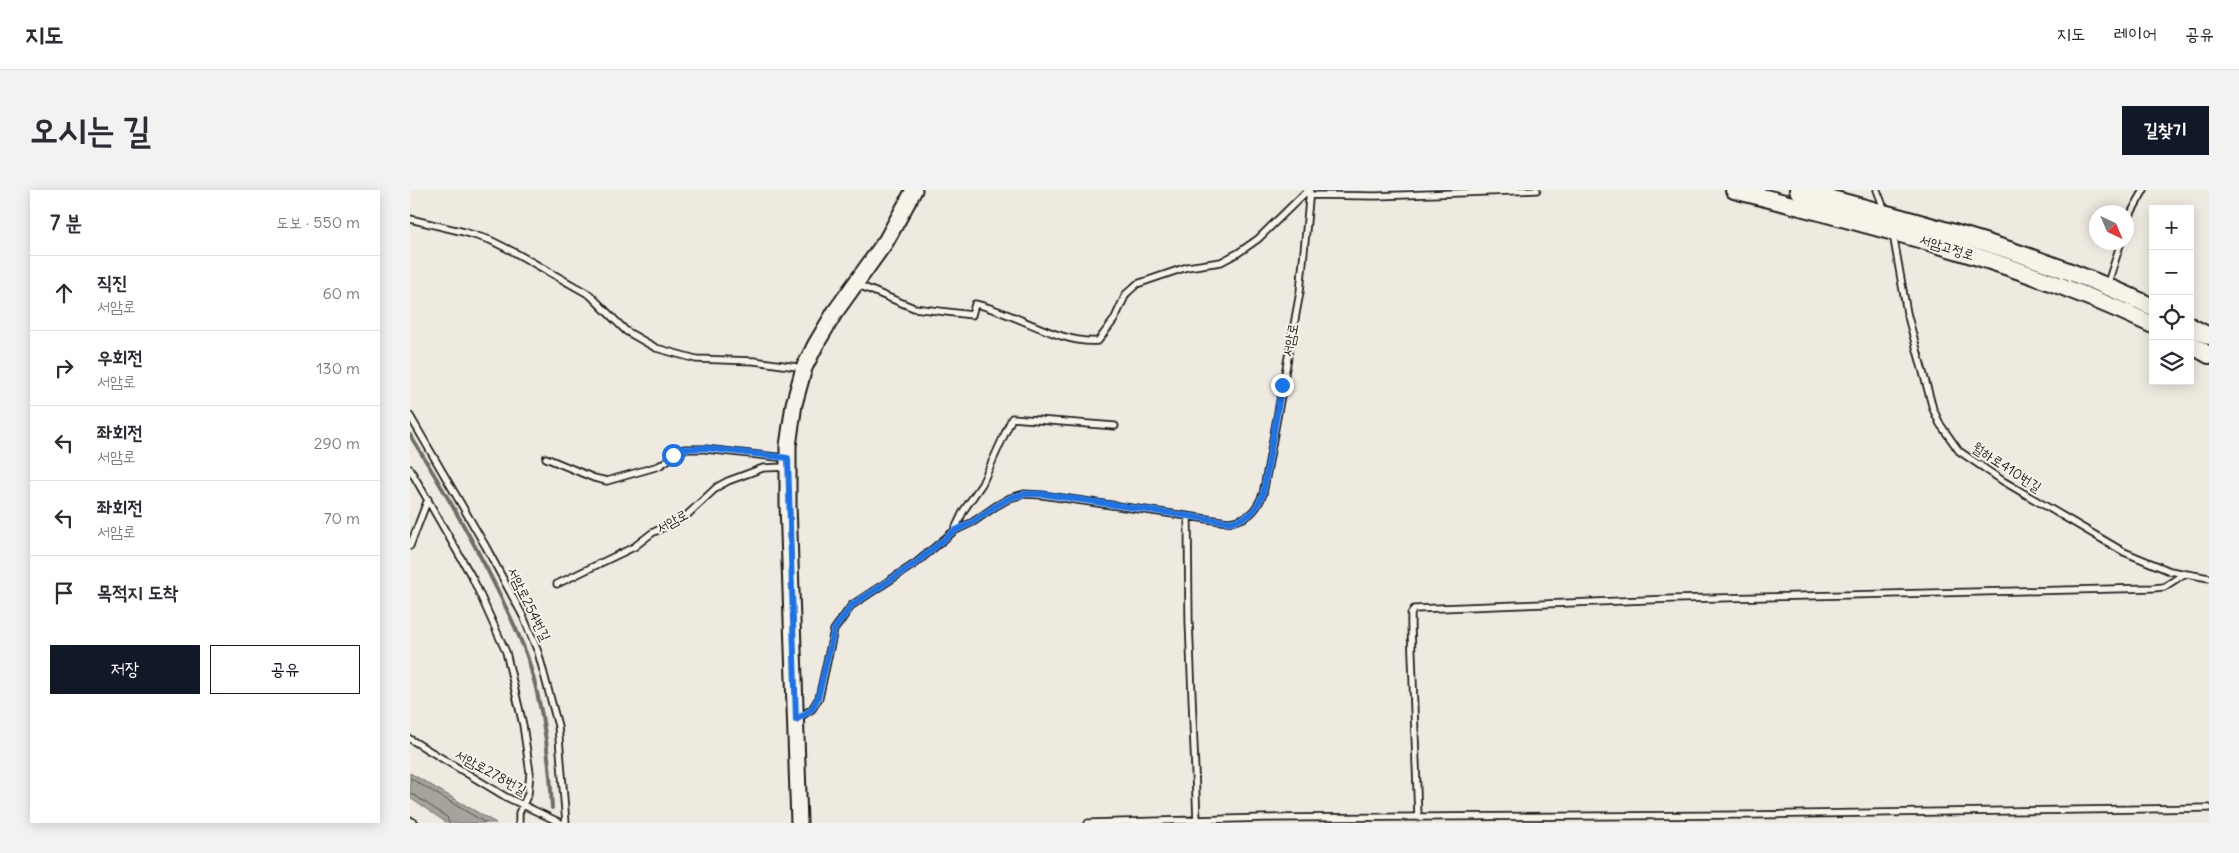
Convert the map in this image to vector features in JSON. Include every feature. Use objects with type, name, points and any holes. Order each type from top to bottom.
[{"type":"main road","name":"서암고정로","points":[[1734,190],[1892,231],[1977,256],[2064,286],[2149,323]]},
{"type":"main road","name":"서암고정로","points":[[1798,190],[1989,243],[2107,286],[2149,306]]},
{"type":"main road","points":[[2194,328],[2209,336]]},
{"type":"main road","points":[[2194,346],[2209,355]]},
{"type":"street","points":[[799,823],[788,462],[794,404],[804,368],[835,312],[886,241],[914,190]]},
{"type":"lane","points":[[856,284],[914,308],[972,315],[975,304],[993,308],[1024,322],[1066,336],[1088,342],[1098,341],[1114,320],[1126,294],[1137,284],[1187,267],[1221,262],[1238,253],[1258,238],[1309,192],[1376,196],[1537,190]]},
{"type":"lane","name":"월하로410번길","points":[[1876,190],[1892,231],[1907,313],[1933,409],[1959,451],[2002,480],[2124,552],[2184,574],[2209,578]]},
{"type":"lane","points":[[2134,208],[2144,190]]},
{"type":"lane","name":"서암로","points":[[796,720],[812,709],[818,698],[834,630],[842,616],[852,605],[916,563],[954,531],[973,522],[1010,498],[1024,494],[1042,494],[1228,522],[1240,521],[1254,512],[1263,494],[1300,292],[1309,192]]},
{"type":"lane","points":[[410,219],[490,240],[514,252],[590,295],[626,331],[656,348],[696,359],[754,361],[804,368]]},
{"type":"lane","points":[[2107,286],[2118,250]]},
{"type":"lane","name":"서암로254번길","points":[[410,416],[486,547],[523,616],[538,652],[558,726],[566,823]]},
{"type":"lane","points":[[954,531],[964,510],[985,477],[1012,418],[1115,426]]},
{"type":"lane","points":[[546,458],[594,478],[608,481],[659,466],[684,449],[705,448],[788,462]]},
{"type":"lane","name":"서암로","points":[[557,584],[634,547],[652,533],[686,516],[717,487],[728,481],[763,468],[788,462]]},
{"type":"lane","points":[[410,469],[472,579],[506,652],[524,725],[530,773],[528,794],[519,813],[519,823]]},
{"type":"lane","points":[[410,546],[428,499]]},
{"type":"lane","points":[[1188,517],[1197,821]]},
{"type":"lane","points":[[1418,817],[1411,627],[1411,614],[1414,608],[2153,588],[2164,587],[2184,574]]},
{"type":"lane","name":"서암로278번길","points":[[410,738],[506,797],[561,823]]},
{"type":"lane","points":[[1088,823],[1418,817],[1450,820],[2209,808]]},
{"type":"lane","points":[[410,820],[415,823]]},
{"type":"water","points":[[410,773],[496,823],[447,823],[410,798]]},
{"type":"waterway","points":[[410,435],[477,550],[510,615],[525,650],[538,695],[545,732],[552,808]]},
{"type":"route","points":[[673,455],[684,449],[705,448],[750,455],[788,458],[796,720],[812,709],[818,698],[834,630],[842,616],[852,605],[916,563],[954,531],[973,522],[1010,498],[1024,494],[1042,494],[1228,522],[1240,521],[1248,517],[1259,505],[1263,494],[1282,385]]}]
